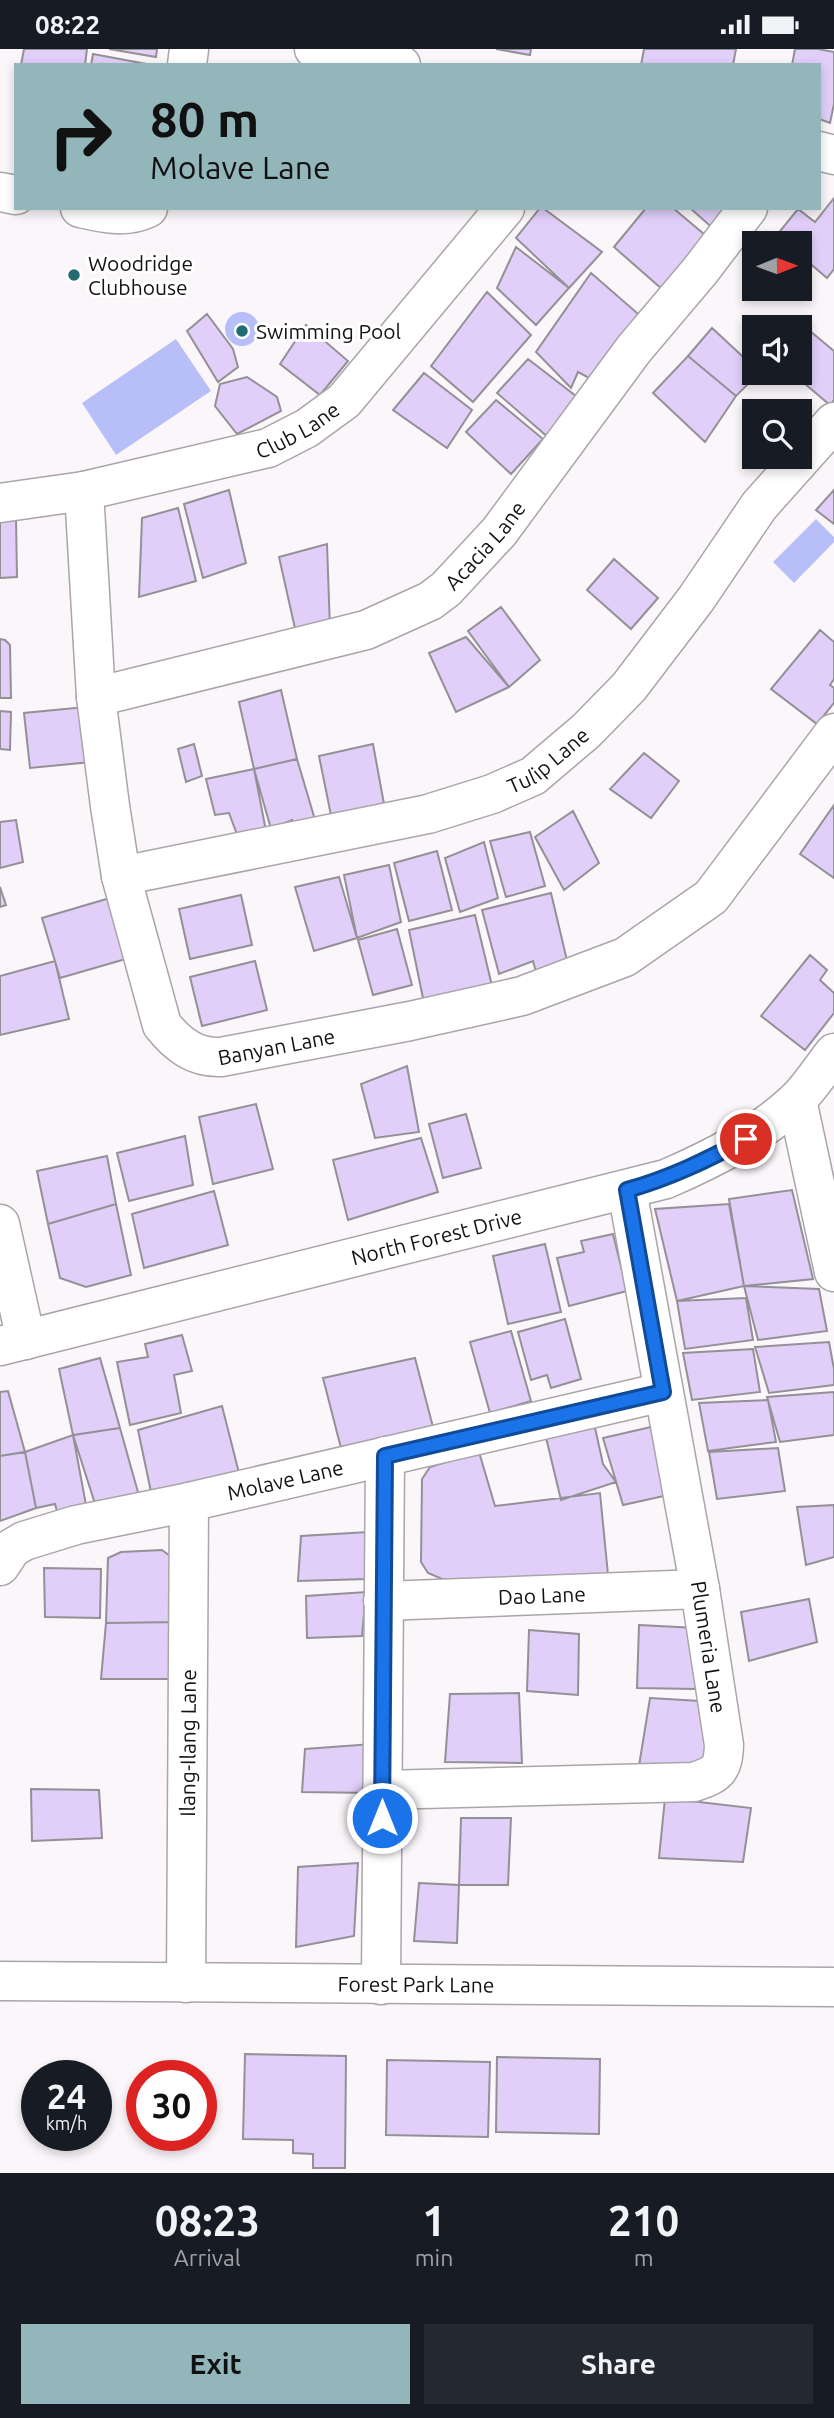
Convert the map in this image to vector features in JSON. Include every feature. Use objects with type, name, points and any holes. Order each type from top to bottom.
[{"type":"street","points":[[314,49],[390,63]]},
{"type":"street","points":[[89,210],[128,215],[142,210]]},
{"type":"street","name":"Club Lane","points":[[0,503],[84,491],[268,448],[307,428],[344,401],[503,210]]},
{"type":"street","name":"Acacia Lane","points":[[96,697],[366,630],[430,601],[446,589],[499,532],[634,349],[700,271],[746,210]]},
{"type":"street","name":"Tulip Lane","points":[[121,876],[428,814],[492,794],[533,776],[586,731],[629,687],[696,599],[759,506],[834,422]]},
{"type":"street","name":"Banyan Lane","points":[[84,491],[96,697],[121,876],[162,1025],[175,1042],[208,1058],[410,1021],[522,996],[625,957],[712,897],[834,733]]},
{"type":"street","name":"North Forest Drive","points":[[13,1343],[666,1179],[746,1139],[797,1100],[834,1053]]},
{"type":"street","points":[[797,1100],[834,1272]]},
{"type":"street","name":"Plumeria Lane","points":[[382,1790],[694,1782],[711,1776],[719,1769],[724,1745],[700,1589],[627,1190]]},
{"type":"street","points":[[0,1224],[13,1343]]},
{"type":"street","name":"Molave Lane","points":[[0,1566],[12,1548],[24,1541],[76,1525],[189,1502],[663,1392]]},
{"type":"street","points":[[381,1985],[385,1456]]},
{"type":"street","name":"Ilang-Ilang Lane","points":[[186,1983],[189,1502]]},
{"type":"street","name":"Dao Lane","points":[[383,1601],[700,1589]]},
{"type":"street","name":"Forest Park Lane","points":[[0,1981],[834,1987]]},
{"type":"water","name":"Swimming Pool","points":[[242,312],[254,317],[259,329],[254,341],[242,346],[230,341],[225,329],[230,317]]},
{"type":"water","points":[[176,339],[211,391],[116,455],[82,403]]},
{"type":"water","points":[[816,519],[834,537],[834,542],[794,583],[773,562]]},
{"type":"building","points":[[24,49],[87,49],[85,63],[21,63]]},
{"type":"building","points":[[109,49],[157,49],[156,57]]},
{"type":"building","points":[[496,49],[531,49],[530,55]]},
{"type":"building","points":[[644,49],[736,49],[733,63],[641,63]]},
{"type":"building","points":[[795,49],[834,52],[834,104],[830,123],[821,120],[821,63],[792,63]]},
{"type":"building","points":[[93,54],[141,63],[91,63]]},
{"type":"building","points":[[834,198],[834,269],[827,278],[812,265],[812,231],[780,231],[799,210],[815,222]]},
{"type":"building","points":[[538,210],[546,210],[602,252],[569,288],[516,238]]},
{"type":"building","points":[[644,210],[675,210],[711,240],[671,297],[614,247]]},
{"type":"building","points":[[692,210],[731,210],[716,231]]},
{"type":"building","points":[[516,247],[569,288],[536,325],[497,288]]},
{"type":"building","points":[[591,273],[644,319],[593,380],[578,372],[571,388],[536,352]]},
{"type":"building","points":[[487,292],[531,335],[473,402],[431,366]]},
{"type":"building","points":[[207,314],[233,349],[238,367],[218,382],[187,331]]},
{"type":"building","points":[[306,325],[348,361],[320,395],[280,364]]},
{"type":"building","points":[[712,328],[742,356],[742,385],[747,385],[736,396],[688,356]]},
{"type":"building","points":[[812,333],[834,351],[834,400],[830,405],[806,385],[812,385]]},
{"type":"building","points":[[688,356],[736,396],[705,442],[653,393]]},
{"type":"building","points":[[528,359],[581,400],[549,438],[497,393]]},
{"type":"building","points":[[424,373],[472,410],[447,448],[393,410]]},
{"type":"building","points":[[247,377],[277,397],[281,411],[237,434],[215,406],[220,384]]},
{"type":"building","points":[[496,400],[543,439],[511,474],[466,432]]},
{"type":"building","points":[[229,490],[246,563],[203,578],[184,504]]},
{"type":"building","points":[[834,490],[834,524],[816,510]]},
{"type":"building","points":[[178,508],[196,581],[139,597],[142,518]]},
{"type":"building","points":[[0,518],[16,518],[17,577],[0,578]]},
{"type":"building","points":[[327,544],[330,629],[296,633],[279,557]]},
{"type":"building","points":[[614,559],[658,598],[631,629],[587,590]]},
{"type":"building","points":[[501,607],[540,660],[509,687],[468,631]]},
{"type":"building","points":[[820,630],[834,642],[834,679],[830,685],[834,688],[834,703],[817,724],[771,689]]},
{"type":"building","points":[[466,637],[509,687],[456,712],[429,653]]},
{"type":"building","points":[[0,639],[10,645],[11,698],[0,698]]},
{"type":"building","points":[[281,690],[297,759],[254,769],[239,702]]},
{"type":"building","points":[[85,707],[91,762],[30,768],[24,713]]},
{"type":"building","points":[[0,711],[11,712],[10,750],[0,749]]},
{"type":"building","points":[[194,744],[202,776],[186,782],[178,749]]},
{"type":"building","points":[[373,744],[384,804],[333,825],[319,756]]},
{"type":"building","points":[[644,753],[679,781],[651,818],[610,789]]},
{"type":"building","points":[[297,759],[318,830],[293,837],[292,820],[271,829],[254,769]]},
{"type":"building","points":[[254,769],[266,831],[238,837],[229,813],[215,815],[206,779]]},
{"type":"building","points":[[834,805],[834,878],[800,854]]},
{"type":"building","points":[[573,811],[599,863],[564,890],[535,837]]},
{"type":"building","points":[[16,820],[23,862],[0,868],[0,822]]},
{"type":"building","points":[[530,832],[545,886],[506,897],[490,841]]},
{"type":"building","points":[[484,842],[498,898],[460,912],[445,858]]},
{"type":"building","points":[[437,851],[452,910],[409,921],[394,863]]},
{"type":"building","points":[[389,865],[401,922],[357,938],[344,875]]},
{"type":"building","points":[[339,877],[357,938],[314,951],[295,887]]},
{"type":"building","points":[[0,887],[6,905],[0,907]]},
{"type":"building","points":[[551,893],[570,973],[539,983],[533,961],[499,974],[482,910]]},
{"type":"building","points":[[120,895],[136,956],[60,978],[42,918]]},
{"type":"building","points":[[241,895],[252,945],[190,959],[179,909]]},
{"type":"building","points":[[475,915],[494,994],[425,1008],[409,930]]},
{"type":"building","points":[[397,929],[412,985],[373,995],[358,940]]},
{"type":"building","points":[[810,955],[827,970],[820,980],[834,993],[834,1013],[805,1050],[761,1016]]},
{"type":"building","points":[[55,961],[69,1019],[0,1035],[0,976]]},
{"type":"building","points":[[255,961],[267,1010],[202,1026],[190,977]]},
{"type":"building","points":[[407,1066],[419,1132],[375,1138],[361,1084]]},
{"type":"building","points":[[256,1104],[273,1169],[213,1184],[199,1117]]},
{"type":"building","points":[[466,1114],[481,1168],[443,1178],[429,1124]]},
{"type":"building","points":[[185,1136],[193,1185],[129,1201],[117,1153]]},
{"type":"building","points":[[421,1138],[438,1192],[348,1220],[333,1160]]},
{"type":"building","points":[[107,1156],[116,1204],[48,1224],[37,1171]]},
{"type":"building","points":[[792,1190],[813,1279],[744,1286],[729,1199]]},
{"type":"building","points":[[214,1191],[228,1245],[144,1268],[132,1214]]},
{"type":"building","points":[[116,1204],[131,1275],[86,1287],[60,1278],[48,1224]]},
{"type":"building","points":[[729,1204],[744,1286],[677,1301],[655,1209]]},
{"type":"building","points":[[613,1234],[627,1291],[569,1306],[557,1258],[584,1252],[581,1241]]},
{"type":"building","points":[[545,1244],[561,1312],[508,1324],[493,1256]]},
{"type":"building","points":[[744,1286],[819,1289],[827,1331],[758,1340]]},
{"type":"building","points":[[746,1298],[753,1340],[685,1349],[677,1301]]},
{"type":"building","points":[[565,1319],[581,1379],[551,1388],[547,1375],[531,1380],[518,1332]]},
{"type":"building","points":[[511,1331],[531,1401],[490,1413],[470,1342]]},
{"type":"building","points":[[182,1335],[192,1371],[174,1375],[181,1413],[130,1425],[117,1362],[148,1357],[145,1344]]},
{"type":"building","points":[[829,1342],[834,1385],[769,1393],[755,1347]]},
{"type":"building","points":[[753,1349],[760,1392],[692,1400],[683,1353]]},
{"type":"building","points":[[100,1358],[120,1428],[73,1435],[59,1369]]},
{"type":"building","points":[[415,1358],[433,1427],[341,1448],[323,1378]]},
{"type":"building","points":[[8,1391],[25,1452],[0,1456],[0,1392]]},
{"type":"building","points":[[834,1392],[834,1435],[780,1442],[767,1397]]},
{"type":"building","points":[[768,1400],[776,1442],[708,1451],[699,1403]]},
{"type":"building","points":[[222,1406],[239,1473],[151,1492],[138,1430]]},
{"type":"building","points":[[592,1414],[603,1464],[616,1482],[561,1500],[543,1425]]},
{"type":"building","points":[[651,1427],[664,1496],[623,1505],[603,1438]]},
{"type":"building","points":[[120,1428],[141,1503],[98,1513],[73,1435]]},
{"type":"building","points":[[73,1435],[89,1521],[61,1526],[55,1504],[36,1508],[25,1452]]},
{"type":"building","points":[[778,1448],[785,1491],[717,1499],[709,1452]]},
{"type":"building","points":[[25,1452],[36,1508],[0,1521],[0,1456]]},
{"type":"building","points":[[479,1452],[495,1506],[600,1493],[609,1585],[442,1579],[428,1573],[421,1562],[422,1479],[430,1467]]},
{"type":"building","points":[[834,1505],[834,1557],[806,1565],[797,1507]]},
{"type":"building","points":[[368,1532],[367,1579],[298,1581],[301,1536]]},
{"type":"building","points":[[162,1550],[181,1564],[180,1622],[106,1623],[108,1558],[121,1552]]},
{"type":"building","points":[[44,1568],[101,1569],[100,1618],[45,1617]]},
{"type":"building","points":[[366,1592],[362,1636],[307,1638],[306,1596]]},
{"type":"building","points":[[809,1599],[817,1642],[749,1661],[741,1612]]},
{"type":"building","points":[[180,1622],[180,1679],[101,1679],[106,1623]]},
{"type":"building","points":[[639,1625],[697,1628],[696,1689],[637,1688]]},
{"type":"building","points":[[529,1630],[579,1634],[578,1695],[527,1691]]},
{"type":"building","points":[[519,1693],[522,1763],[445,1762],[450,1694]]},
{"type":"building","points":[[650,1698],[700,1701],[714,1755],[699,1779],[638,1772]]},
{"type":"building","points":[[372,1744],[371,1793],[302,1792],[305,1749]]},
{"type":"building","points":[[31,1789],[99,1790],[102,1838],[32,1841]]},
{"type":"building","points":[[665,1798],[751,1808],[743,1862],[659,1858]]},
{"type":"building","points":[[461,1818],[511,1818],[508,1885],[459,1885]]},
{"type":"building","points":[[358,1863],[354,1936],[296,1947],[298,1867]]},
{"type":"building","points":[[419,1883],[459,1885],[457,1943],[414,1941]]},
{"type":"building","points":[[245,2054],[346,2056],[345,2168],[313,2168],[313,2154],[293,2153],[293,2140],[243,2139]]},
{"type":"building","points":[[497,2057],[600,2059],[599,2134],[496,2132]]},
{"type":"building","points":[[387,2060],[490,2062],[488,2137],[386,2135]]},
{"type":"place","name":"Woodridge Clubhouse","points":[[74,275]]},
{"type":"place","name":"Swimming Pool","points":[[242,331]]},
{"type":"route","points":[[382,1818],[385,1456],[663,1392],[627,1190],[666,1179],[746,1139]]}]
